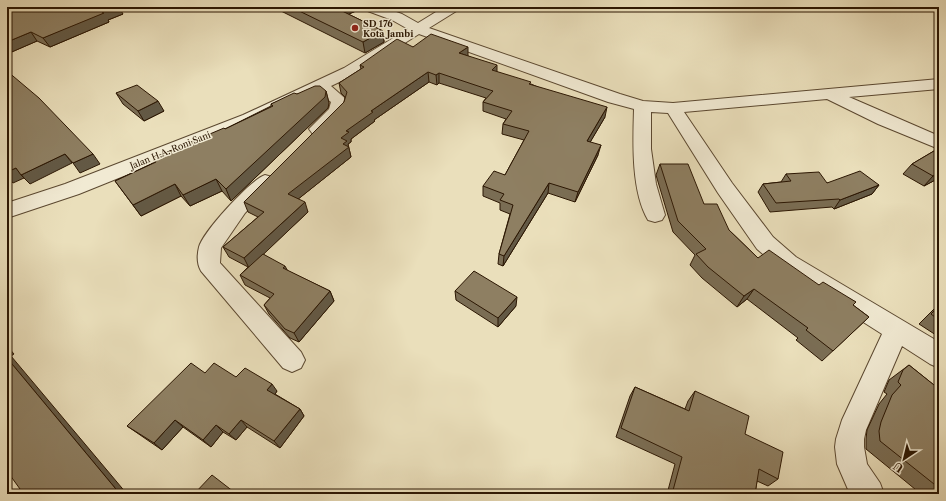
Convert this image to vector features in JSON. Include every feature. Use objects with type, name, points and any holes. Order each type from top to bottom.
[{"type":"street","points":[[370,7],[396,17],[418,29],[614,98],[642,106],[673,108],[939,84]]},
{"type":"street","name":"Jalan H.A. Roni Sani","points":[[7,211],[72,189],[249,119],[350,71],[453,7]]},
{"type":"street","points":[[304,143],[337,110],[340,101],[320,85]]},
{"type":"street","points":[[829,94],[884,120],[939,142]]},
{"type":"street","points":[[642,106],[642,149],[646,184],[655,216]]},
{"type":"street","points":[[673,108],[725,188],[765,243],[788,263],[896,331],[939,356]]},
{"type":"street","points":[[277,170],[238,208],[210,247],[209,265],[292,360]]},
{"type":"street","points":[[869,494],[863,487],[850,460],[849,443],[852,430],[896,331]]},
{"type":"building","points":[[7,7],[113,7],[102,12],[104,13],[43,38],[31,32],[7,42]]},
{"type":"building","points":[[291,7],[339,7],[336,8],[383,31],[363,42]]},
{"type":"building","points":[[431,34],[468,47],[459,53],[497,65],[492,70],[531,82],[529,84],[607,107],[587,141],[601,145],[578,192],[549,183],[504,256],[499,254],[513,205],[500,200],[504,194],[483,186],[494,171],[505,175],[529,131],[503,124],[512,111],[483,102],[493,91],[439,73],[436,75],[428,72],[371,111],[373,112],[346,131],[349,132],[341,138],[347,141],[343,144],[349,147],[288,194],[305,202],[244,258],[223,247],[264,212],[244,202],[344,102],[347,92],[339,83],[364,67],[360,65],[397,39],[413,47]]},
{"type":"building","points":[[7,71],[39,98],[93,154],[73,163],[65,154],[21,175],[16,168],[7,172]]},
{"type":"building","points":[[137,85],[158,101],[138,111],[116,93]]},
{"type":"building","points":[[315,86],[320,86],[326,91],[325,97],[226,189],[216,179],[183,195],[175,184],[133,205],[115,181],[156,162],[153,158],[224,128],[225,129],[273,106],[271,104],[294,93],[297,94]]},
{"type":"building","points":[[939,148],[939,173],[933,176],[912,164]]},
{"type":"building","points":[[660,164],[688,164],[704,204],[717,204],[729,230],[758,258],[769,250],[819,285],[823,282],[856,302],[853,305],[869,317],[833,351],[806,330],[808,328],[754,289],[744,296],[708,267],[696,254],[706,249],[678,221]]},
{"type":"building","points":[[860,171],[879,185],[840,200],[776,203],[763,184],[791,181],[786,174],[819,172],[827,183]]},
{"type":"building","points":[[263,254],[285,266],[283,268],[330,291],[294,333],[285,329],[264,305],[274,294],[240,275]]},
{"type":"building","points":[[474,271],[517,297],[498,318],[455,291]]},
{"type":"building","points":[[939,306],[939,320],[931,314]]},
{"type":"building","points":[[7,358],[120,494],[14,494],[20,489],[7,471]]},
{"type":"building","points":[[191,363],[205,373],[214,363],[236,377],[245,368],[272,384],[267,390],[300,409],[274,441],[241,420],[229,434],[216,425],[203,440],[175,420],[154,443],[127,426]]},
{"type":"building","points":[[909,365],[939,389],[939,488],[880,441],[879,431],[881,422],[892,395],[901,385],[898,382],[903,370]]},
{"type":"building","points":[[635,387],[689,411],[695,391],[749,416],[745,434],[783,452],[778,479],[759,469],[755,494],[672,494],[682,457],[621,428]]},
{"type":"building","points":[[212,475],[234,492],[232,494],[194,494]]},
{"type":"place","name":"SD 176 Kota Jambi","points":[[355,28]]}]
